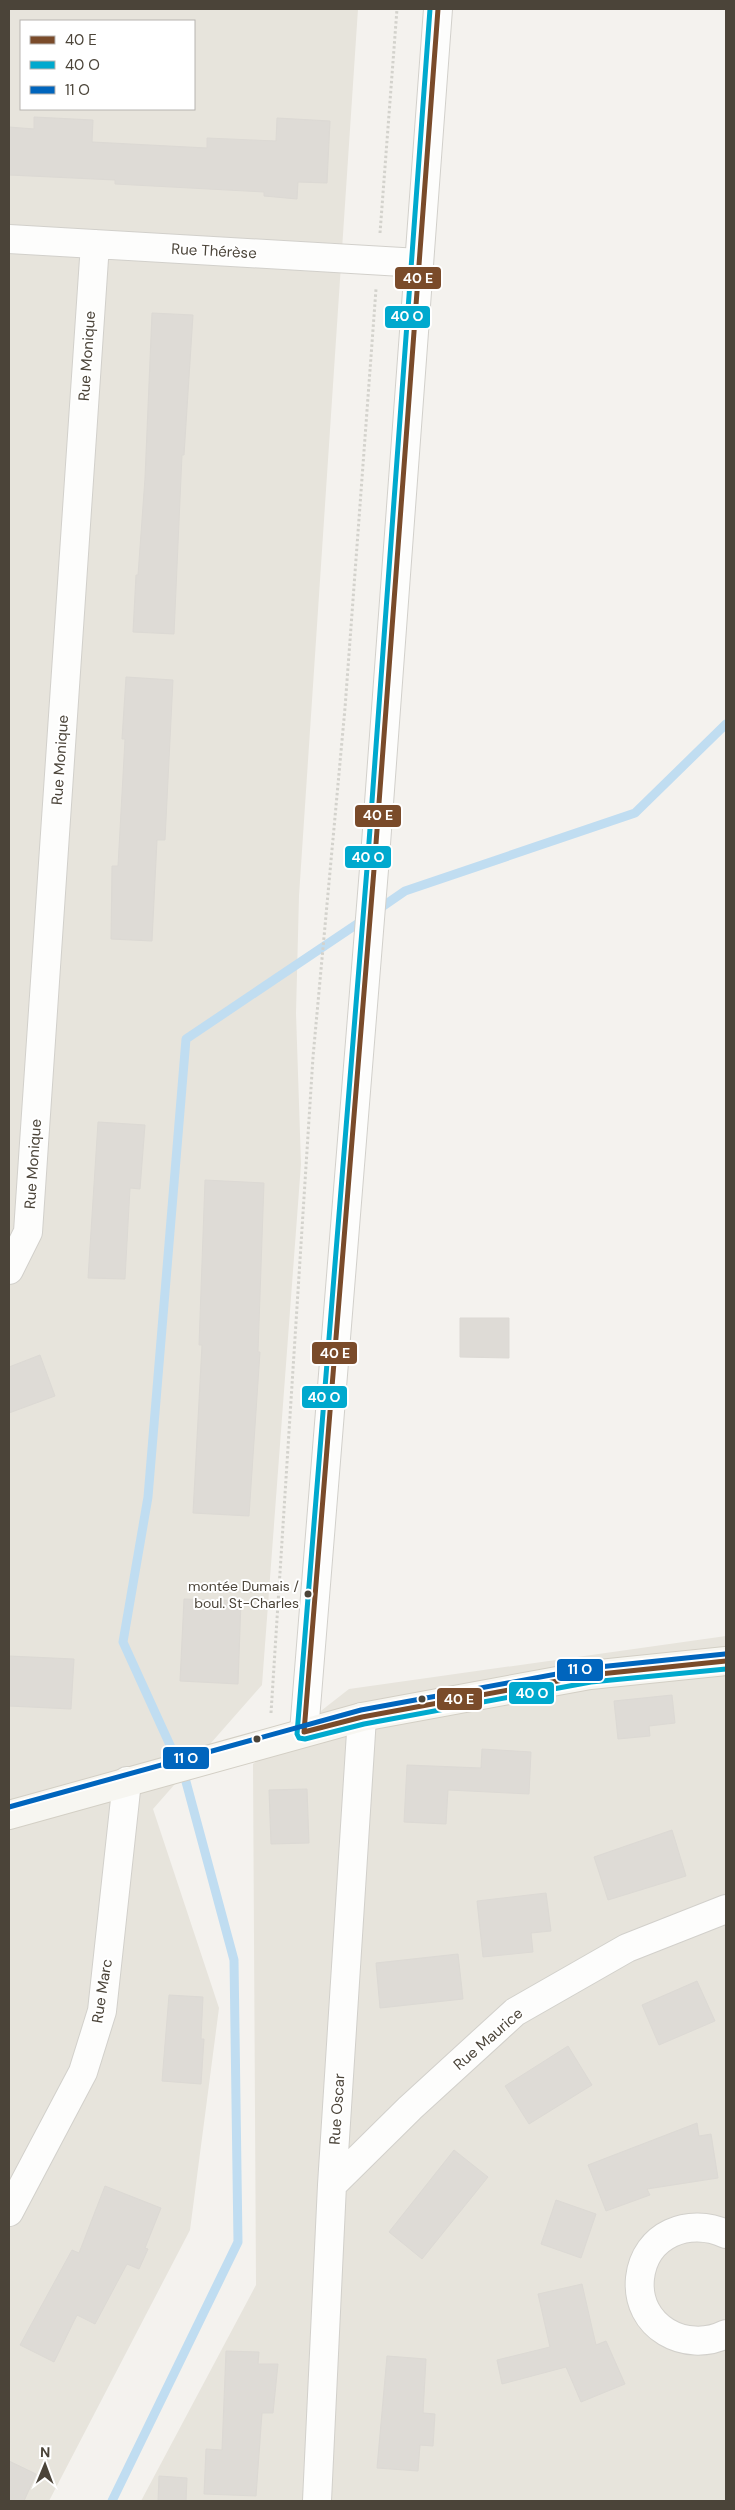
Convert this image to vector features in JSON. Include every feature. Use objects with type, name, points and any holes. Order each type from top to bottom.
[{"type":"main road","points":[[9,1815],[362,1717],[590,1675],[726,1661]]},
{"type":"street","points":[[304,1732],[375,856],[438,9]]},
{"type":"street","name":"Rue Thérèse","points":[[9,239],[419,263]]},
{"type":"street","name":"Rue Monique","points":[[9,1270],[28,1232],[95,244]]},
{"type":"street","name":"Rue Oscar","points":[[317,2501],[332,2185],[362,1717]]},
{"type":"street","name":"Rue Marc","points":[[9,2212],[83,2072],[102,2011],[127,1781]]},
{"type":"street","name":"Rue Maurice","points":[[332,2185],[410,2108],[515,2012],[627,1948],[726,1909]]},
{"type":"street","points":[[726,2234],[712,2228],[693,2226],[673,2231],[657,2242],[645,2259],[640,2278],[641,2298],[650,2316],[663,2330],[680,2339],[698,2342],[716,2339],[726,2334]]},
{"type":"path","points":[[269,1742],[312,1057],[345,708],[396,9]]},
{"type":"shaded area","points":[[9,9],[358,9],[299,896],[296,1013],[301,1164],[262,1685],[153,1809],[219,2008],[190,2230],[49,2501],[9,2501]]},
{"type":"shaded area","points":[[726,1636],[726,2501],[141,2501],[256,2285],[253,1764],[349,1689]]},
{"type":"building","points":[[34,117],[93,120],[92,142],[207,148],[207,138],[276,141],[277,118],[330,121],[327,183],[298,182],[297,199],[264,196],[264,192],[115,184],[115,180],[9,175],[9,127],[34,129]]},
{"type":"building","points":[[152,313],[193,315],[184,455],[182,455],[174,634],[133,632],[145,478]]},
{"type":"building","points":[[126,677],[173,680],[165,840],[157,840],[152,941],[111,939],[112,866],[118,866],[125,739],[122,739]]},
{"type":"building","points":[[98,1122],[145,1125],[140,1189],[130,1188],[125,1279],[88,1278]]},
{"type":"building","points":[[205,1180],[264,1183],[258,1352],[260,1352],[249,1516],[193,1513],[202,1345],[199,1345]]},
{"type":"building","points":[[460,1318],[509,1318],[509,1358],[460,1357]]},
{"type":"building","points":[[40,1355],[55,1396],[9,1413],[9,1367]]},
{"type":"building","points":[[184,1599],[241,1601],[238,1684],[180,1681]]},
{"type":"building","points":[[9,1656],[74,1659],[71,1709],[9,1706]]},
{"type":"building","points":[[672,1695],[675,1723],[649,1726],[650,1736],[618,1739],[614,1701]]},
{"type":"building","points":[[482,1749],[531,1752],[529,1794],[448,1790],[446,1824],[404,1822],[407,1765],[481,1768]]},
{"type":"building","points":[[307,1789],[309,1843],[271,1844],[269,1790]]},
{"type":"building","points":[[672,1830],[686,1876],[608,1900],[594,1857]]},
{"type":"building","points":[[546,1893],[551,1931],[531,1933],[533,1952],[483,1957],[477,1901]]},
{"type":"building","points":[[458,1954],[463,1999],[380,2008],[376,1963]]},
{"type":"building","points":[[697,1981],[715,2021],[659,2045],[642,2005]]},
{"type":"building","points":[[169,1995],[203,1997],[201,2039],[204,2039],[201,2084],[162,2081]]},
{"type":"building","points":[[568,2046],[592,2085],[529,2124],[505,2086]]},
{"type":"building","points":[[697,2123],[699,2136],[711,2134],[718,2178],[647,2189],[650,2195],[606,2211],[588,2165]]},
{"type":"building","points":[[454,2150],[488,2177],[422,2259],[389,2232]]},
{"type":"building","points":[[105,2186],[161,2208],[145,2248],[148,2249],[139,2269],[127,2264],[95,2324],[77,2315],[54,2362],[20,2345],[72,2250],[79,2253]]},
{"type":"building","points":[[556,2200],[596,2214],[581,2258],[541,2244]]},
{"type":"building","points":[[582,2284],[596,2345],[606,2341],[625,2384],[581,2402],[566,2367],[502,2384],[497,2360],[550,2347],[538,2294]]},
{"type":"building","points":[[226,2351],[259,2352],[258,2364],[278,2364],[273,2413],[262,2413],[256,2496],[204,2494],[206,2449],[222,2450]]},
{"type":"building","points":[[387,2356],[426,2359],[423,2413],[435,2414],[433,2446],[420,2445],[418,2471],[377,2468]]},
{"type":"building","points":[[9,2461],[36,2474],[24,2501],[9,2501]]},
{"type":"building","points":[[159,2476],[187,2478],[186,2501],[158,2501]]},
{"type":"waterway","points":[[376,911],[405,891],[635,813],[726,724]]},
{"type":"waterway","points":[[112,2501],[238,2242],[234,1960],[185,1778],[123,1642],[148,1497],[186,1039],[366,918]]},
{"type":"transit line","points":[[430,9],[368,856],[297,1734],[299,1738],[305,1739],[364,1724],[591,1682],[726,1669]]},
{"type":"transit line","points":[[438,9],[375,857],[304,1732],[362,1717],[590,1675],[726,1661]]},
{"type":"transit line","points":[[9,1807],[361,1710],[589,1668],[725,1654]]},
{"type":"place","name":"montée Dumais / boul. St-Charles","points":[[308,1594]]}]
